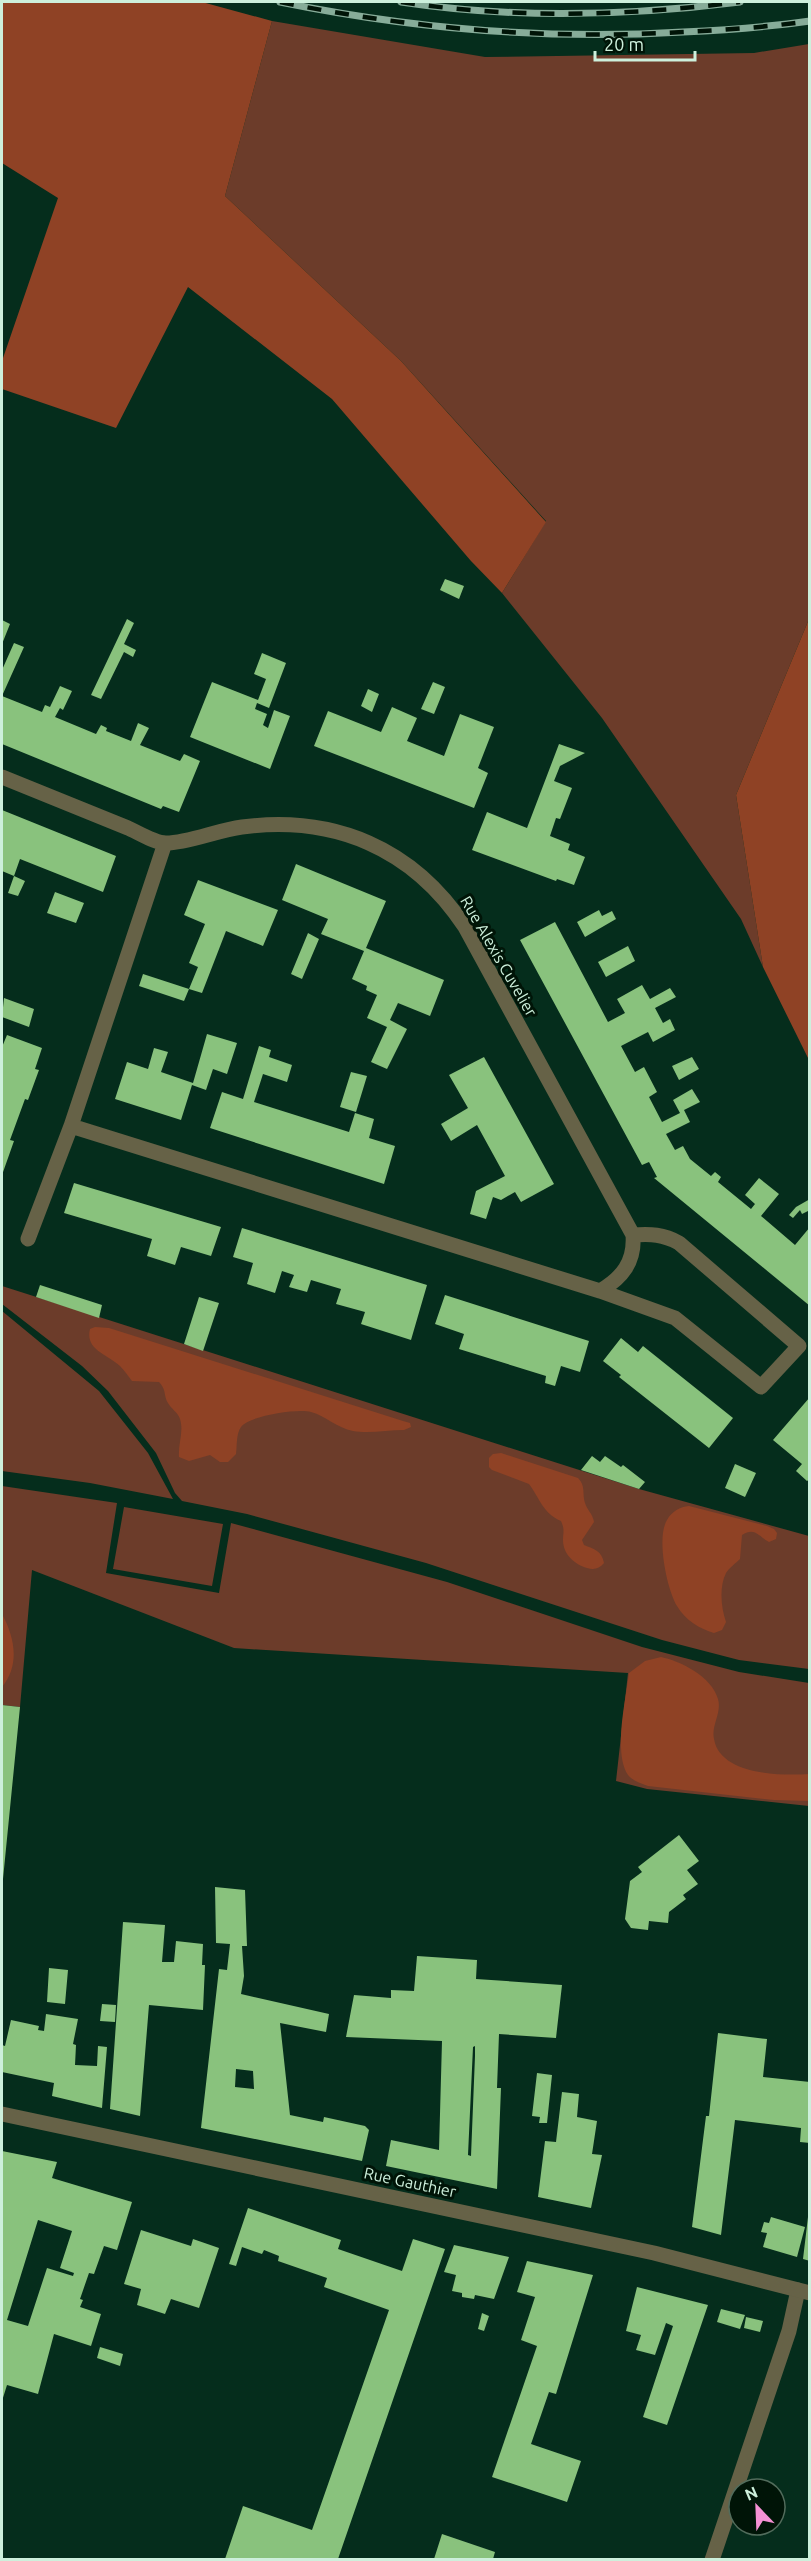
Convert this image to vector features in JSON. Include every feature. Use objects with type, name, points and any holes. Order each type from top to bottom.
[{"type":"street","points":[[2,777],[165,843],[71,1126],[28,1239]]},
{"type":"street","name":"Rue Alexis Cuvelier","points":[[165,843],[248,827],[288,824],[312,826],[361,840],[384,851],[424,877],[440,891],[465,927],[633,1235]]},
{"type":"street","points":[[71,1126],[600,1292],[675,1318],[761,1387],[799,1346],[668,1237],[656,1234],[633,1235],[634,1248],[627,1269],[620,1278],[600,1292]]},
{"type":"street","name":"Rue Gauthier","points":[[2,2114],[613,2244],[804,2291]]},
{"type":"street","points":[[712,2559],[804,2291]]},
{"type":"shaded area","points":[[2,2],[202,2],[272,21],[225,196],[401,361],[546,522],[502,593],[471,561],[332,399],[188,287],[116,428],[2,389],[2,361],[58,198],[2,163]]},
{"type":"shaded area","points":[[272,21],[485,57],[754,53],[809,44],[809,619],[736,795],[763,967],[741,919],[602,718],[502,593],[546,521],[401,361],[225,196]]},
{"type":"shaded area","points":[[809,619],[809,1060],[763,967],[736,795]]},
{"type":"shaded area","points":[[2,1286],[639,1489],[809,1536],[809,1669],[739,1660],[662,1640],[426,1563],[247,1514],[182,1501],[175,1493],[156,1453],[108,1391],[82,1366],[2,1304]]},
{"type":"shaded area","points":[[2,1311],[99,1391],[148,1453],[173,1499],[90,1483],[2,1471]]},
{"type":"shaded area","points":[[109,1328],[410,1423],[411,1427],[404,1430],[359,1432],[342,1427],[311,1412],[285,1412],[263,1416],[245,1423],[238,1433],[236,1454],[228,1462],[220,1462],[210,1455],[189,1461],[179,1457],[180,1419],[168,1403],[159,1382],[132,1381],[120,1366],[94,1347],[89,1336],[90,1329]]},
{"type":"shaded area","points":[[501,1453],[578,1478],[583,1487],[585,1503],[594,1522],[582,1540],[584,1545],[599,1553],[604,1563],[602,1565],[590,1569],[570,1558],[563,1545],[561,1521],[546,1510],[529,1484],[489,1467],[489,1458],[493,1454]]},
{"type":"shaded area","points":[[2,1486],[117,1503],[106,1573],[219,1593],[231,1523],[447,1582],[642,1647],[739,1672],[809,1683],[809,1806],[647,1789],[616,1781],[628,1673],[234,1648],[32,1570],[20,1707],[2,1705]]},
{"type":"shaded area","points":[[689,1506],[767,1526],[777,1533],[776,1539],[769,1542],[753,1532],[742,1535],[740,1559],[726,1573],[722,1585],[722,1604],[726,1622],[722,1630],[714,1633],[693,1623],[680,1611],[673,1598],[664,1563],[663,1539],[667,1520],[679,1508]]},
{"type":"shaded area","points":[[124,1507],[223,1524],[212,1586],[113,1569]]},
{"type":"shaded area","points":[[2,1614],[10,1632],[14,1651],[8,1679],[2,1687]]},
{"type":"shaded area","points":[[661,1657],[678,1662],[695,1671],[715,1691],[719,1704],[713,1734],[719,1751],[727,1760],[753,1771],[809,1774],[809,1801],[774,1800],[648,1786],[630,1777],[621,1753],[623,1711],[629,1673],[645,1661]]},
{"type":"building","points":[[445,579],[464,586],[459,599],[440,590]]},
{"type":"building","points":[[127,619],[134,623],[124,644],[136,650],[133,657],[124,652],[101,699],[91,695]]},
{"type":"building","points":[[2,620],[10,624],[2,644]]},
{"type":"building","points":[[14,643],[24,647],[2,696],[2,670]]},
{"type":"building","points":[[262,653],[286,663],[269,708],[257,703],[255,709],[267,714],[263,725],[268,728],[274,710],[290,716],[270,769],[190,737],[212,682],[258,700],[266,679],[254,674]]},
{"type":"building","points":[[433,682],[445,687],[434,714],[421,709]]},
{"type":"building","points":[[60,686],[72,691],[63,710],[60,708],[55,717],[96,734],[101,725],[107,728],[106,731],[131,741],[138,723],[149,728],[140,745],[180,761],[184,754],[200,761],[179,812],[163,806],[161,809],[2,744],[2,696],[42,712],[45,705],[50,707]]},
{"type":"building","points":[[368,689],[379,694],[372,712],[361,706]]},
{"type":"building","points":[[392,707],[417,718],[407,741],[444,756],[460,714],[494,727],[478,768],[488,773],[474,808],[314,746],[328,711],[381,732]]},
{"type":"building","points":[[559,744],[585,753],[560,766],[554,781],[572,788],[560,819],[556,818],[550,836],[570,844],[568,850],[585,857],[574,885],[557,879],[556,881],[472,850],[487,812],[527,828]]},
{"type":"building","points":[[2,810],[116,856],[103,892],[20,859],[14,876],[2,871]]},
{"type":"building","points":[[296,864],[386,901],[366,948],[444,980],[430,1016],[398,1003],[390,1020],[407,1029],[387,1069],[371,1062],[387,1027],[367,1018],[377,995],[366,990],[367,986],[352,979],[364,951],[321,934],[328,919],[282,900]]},
{"type":"building","points":[[14,876],[25,881],[18,896],[8,893]]},
{"type":"building","points":[[198,880],[278,910],[263,946],[226,931],[202,993],[189,989],[198,967],[189,963],[205,924],[184,915]]},
{"type":"building","points":[[55,892],[84,903],[76,923],[47,913]]},
{"type":"building","points":[[599,910],[602,916],[612,911],[616,919],[585,937],[577,922]]},
{"type":"building","points":[[555,922],[608,1022],[625,1013],[617,999],[642,985],[650,999],[670,988],[676,997],[655,1008],[663,1023],[670,1019],[675,1030],[653,1042],[648,1032],[621,1046],[635,1072],[644,1067],[657,1092],[649,1097],[662,1122],[680,1113],[673,1100],[692,1089],[700,1102],[684,1110],[690,1122],[666,1134],[675,1150],[683,1146],[690,1159],[711,1176],[715,1172],[721,1177],[718,1182],[751,1209],[755,1204],[745,1195],[759,1178],[779,1194],[761,1216],[795,1245],[810,1227],[810,1306],[654,1178],[657,1177],[649,1162],[642,1165],[520,940]]},
{"type":"building","points":[[308,933],[319,939],[302,979],[291,974]]},
{"type":"building","points":[[628,946],[635,961],[606,977],[598,962]]},
{"type":"building","points":[[143,974],[189,989],[184,1001],[139,986]]},
{"type":"building","points":[[4,998],[34,1009],[29,1027],[2,1017]]},
{"type":"building","points":[[207,1034],[237,1043],[227,1074],[213,1069],[206,1090],[192,1085],[181,1120],[115,1099],[127,1062],[148,1069],[154,1048],[168,1052],[161,1072],[193,1083]]},
{"type":"building","points":[[7,1035],[42,1048],[35,1069],[39,1070],[28,1100],[25,1099],[10,1140],[14,1141],[2,1175],[2,1047]]},
{"type":"building","points":[[259,1046],[271,1050],[269,1057],[292,1065],[287,1082],[263,1074],[254,1102],[349,1132],[355,1113],[374,1119],[369,1138],[395,1146],[384,1184],[210,1128],[222,1092],[243,1099]]},
{"type":"building","points":[[484,1057],[554,1184],[521,1202],[515,1192],[501,1200],[493,1197],[486,1219],[470,1214],[476,1191],[505,1176],[477,1125],[451,1141],[441,1124],[468,1108],[449,1075]]},
{"type":"building","points":[[692,1057],[699,1069],[679,1080],[672,1066]]},
{"type":"building","points":[[351,1072],[367,1076],[356,1112],[340,1107]]},
{"type":"building","points":[[74,1183],[221,1227],[211,1256],[181,1247],[175,1265],[147,1256],[152,1239],[64,1213]]},
{"type":"building","points":[[810,1199],[810,1210],[802,1214],[800,1210],[793,1218],[789,1215],[796,1207]]},
{"type":"building","points":[[242,1228],[427,1285],[411,1340],[361,1324],[365,1312],[336,1304],[341,1289],[311,1280],[307,1292],[289,1287],[294,1275],[282,1271],[275,1293],[247,1284],[253,1263],[233,1257]]},
{"type":"building","points":[[40,1285],[102,1305],[99,1318],[36,1297]]},
{"type":"building","points":[[445,1295],[589,1341],[580,1372],[561,1366],[555,1386],[545,1383],[546,1376],[459,1349],[464,1334],[435,1324]]},
{"type":"building","points":[[199,1297],[219,1303],[203,1351],[184,1344]]},
{"type":"building","points":[[621,1338],[638,1352],[643,1346],[733,1418],[709,1448],[619,1377],[621,1375],[603,1361]]},
{"type":"building","points":[[810,1397],[810,1479],[807,1481],[796,1471],[802,1464],[773,1440]]},
{"type":"building","points":[[592,1456],[600,1462],[605,1456],[621,1467],[623,1465],[645,1482],[639,1489],[581,1470]]},
{"type":"building","points":[[735,1464],[756,1473],[745,1497],[725,1488]]},
{"type":"building","points":[[2,1705],[20,1707],[3,1879],[2,1879]]},
{"type":"building","points":[[679,1835],[699,1861],[687,1870],[698,1884],[683,1895],[686,1899],[669,1912],[668,1923],[649,1921],[648,1930],[631,1928],[625,1919],[630,1881],[642,1872],[638,1867]]},
{"type":"building","points":[[215,1887],[245,1890],[247,1946],[242,1946],[244,1976],[241,1994],[329,2014],[326,2032],[280,2023],[290,2115],[323,2122],[324,2117],[365,2126],[369,2130],[362,2161],[201,2128],[219,1969],[227,1970],[230,1944],[216,1943]],"holes":[[[236,2069],[253,2071],[254,2089],[235,2087]]]},
{"type":"building","points":[[123,1922],[165,1925],[162,1962],[174,1962],[176,1941],[203,1944],[202,1965],[205,1965],[203,2010],[149,2005],[140,2116],[110,2109]]},
{"type":"building","points":[[417,1956],[477,1960],[476,1979],[562,1985],[556,2038],[499,2034],[497,2088],[501,2088],[497,2189],[386,2166],[391,2140],[439,2150],[442,2041],[346,2037],[354,1995],[391,1998],[391,1990],[414,1991]],"holes":[[[475,2046],[471,2156],[468,2155],[473,2047]]]},
{"type":"building","points":[[49,1968],[68,1970],[65,2004],[47,2002]]},
{"type":"building","points":[[102,2004],[116,2005],[115,2022],[100,2021]]},
{"type":"building","points":[[46,2014],[78,2019],[73,2044],[76,2045],[75,2065],[97,2066],[98,2046],[107,2047],[102,2108],[52,2096],[54,2083],[2,2072],[2,2045],[5,2046],[11,2020],[39,2026],[38,2030],[44,2031]]},
{"type":"building","points":[[718,2033],[767,2039],[763,2077],[810,2082],[810,2143],[800,2142],[801,2128],[735,2120],[721,2235],[692,2227],[706,2116],[709,2116]]},
{"type":"building","points":[[537,2073],[552,2075],[547,2123],[539,2123],[540,2117],[532,2116]]},
{"type":"building","points":[[562,2092],[579,2094],[577,2117],[597,2121],[592,2154],[602,2155],[591,2208],[538,2197],[545,2141],[556,2142]]},
{"type":"building","points":[[2,2151],[57,2162],[52,2178],[132,2202],[117,2250],[104,2246],[94,2274],[89,2273],[80,2299],[83,2300],[80,2307],[101,2314],[91,2346],[54,2334],[38,2394],[7,2385],[2,2401]],"holes":[[[38,2220],[72,2231],[60,2268],[74,2273],[73,2276],[47,2268],[28,2326],[7,2320]]]},
{"type":"building","points":[[248,2208],[341,2240],[338,2249],[402,2271],[413,2239],[445,2249],[338,2559],[225,2559],[243,2506],[312,2530],[389,2310],[324,2287],[327,2278],[278,2261],[279,2256],[264,2250],[262,2254],[242,2247],[236,2266],[229,2264]]},
{"type":"building","points":[[771,2217],[805,2227],[797,2257],[763,2247],[767,2233],[761,2232],[764,2222],[769,2223]]},
{"type":"building","points":[[808,2217],[810,2217],[810,2261],[803,2259]]},
{"type":"building","points":[[141,2230],[191,2246],[193,2239],[219,2248],[199,2308],[171,2299],[165,2314],[137,2305],[141,2289],[124,2284]]},
{"type":"building","points":[[454,2245],[509,2257],[494,2299],[475,2295],[474,2299],[462,2297],[462,2293],[452,2291],[456,2275],[444,2272]]},
{"type":"building","points":[[527,2261],[593,2275],[556,2394],[549,2392],[531,2444],[581,2461],[567,2502],[492,2477],[537,2346],[521,2340],[535,2297],[517,2292]]},
{"type":"building","points":[[637,2287],[708,2305],[667,2425],[643,2417],[673,2326],[666,2323],[655,2355],[636,2350],[641,2335],[626,2331]]},
{"type":"building","points":[[721,2309],[745,2315],[740,2329],[717,2322]]},
{"type":"building","points":[[482,2313],[489,2316],[484,2331],[478,2329]]},
{"type":"building","points":[[746,2317],[763,2321],[760,2332],[744,2328]]},
{"type":"building","points":[[100,2347],[123,2354],[120,2366],[97,2358]]},
{"type":"building","points":[[442,2534],[495,2552],[493,2559],[434,2559]]},
{"type":"railway","points":[[280,2],[380,19],[531,33],[683,32],[810,21]]},
{"type":"railway","points":[[401,2],[486,11],[570,14],[613,13],[740,2]]}]
